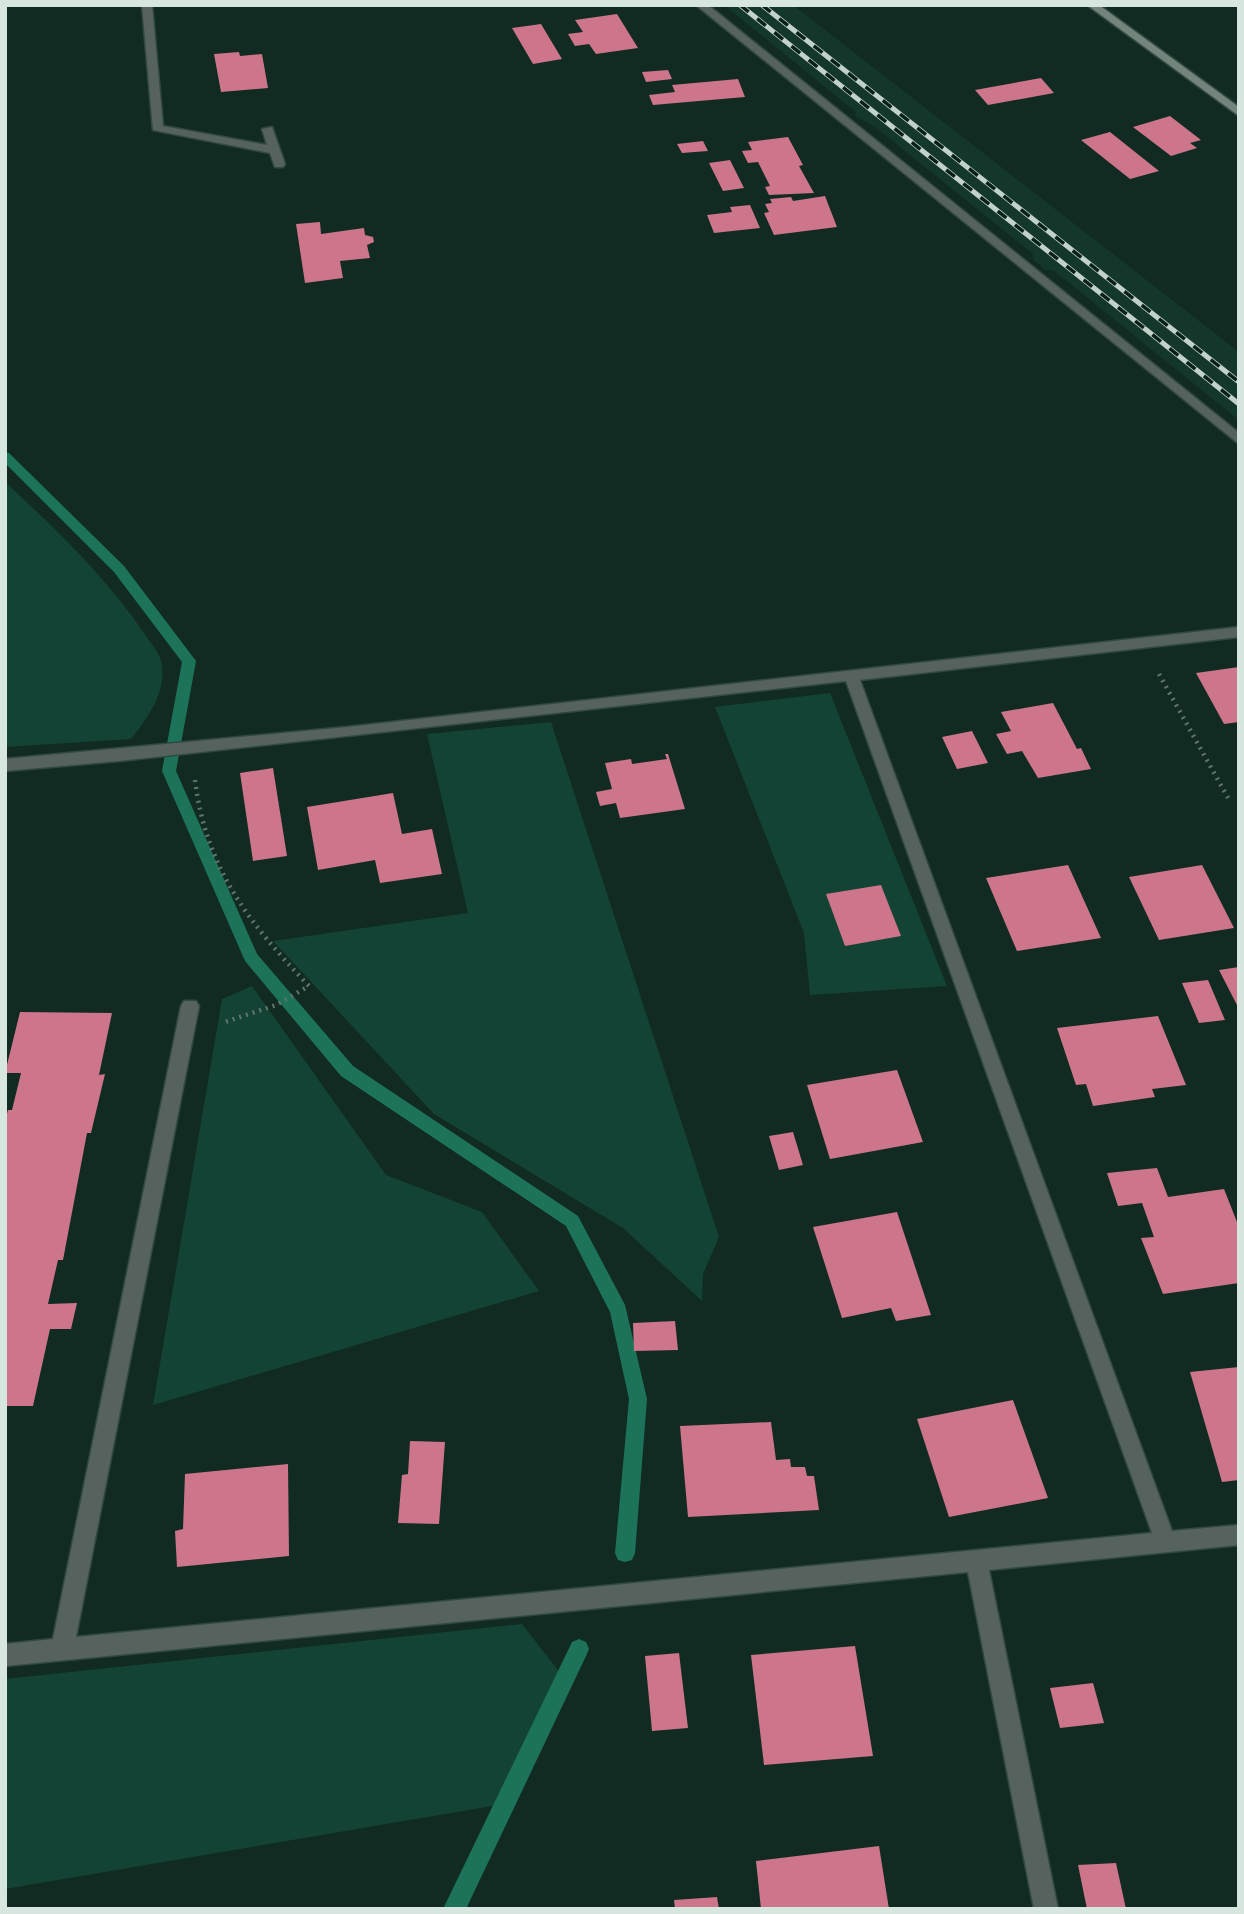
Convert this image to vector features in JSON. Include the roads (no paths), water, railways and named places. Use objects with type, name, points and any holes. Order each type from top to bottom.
[{"type":"main road","points":[[1092,5],[1239,113]]},
{"type":"street","points":[[147,5],[157,128],[274,150]]},
{"type":"street","points":[[702,5],[1239,440]]},
{"type":"street","points":[[268,129],[279,164]]},
{"type":"street","points":[[5,765],[146,753],[851,675],[1140,639],[1239,632]]},
{"type":"street","points":[[851,675],[1166,1543]]},
{"type":"street","points":[[62,1650],[190,1006]]},
{"type":"street","points":[[5,1655],[1239,1535]]},
{"type":"street","points":[[976,1562],[1046,1909]]},
{"type":"waterway","points":[[5,456],[119,569],[189,661],[169,771],[251,957],[347,1071],[572,1221],[619,1311],[638,1399],[625,1553]]},
{"type":"waterway","points":[[454,1909],[579,1649]]},
{"type":"railway","points":[[740,5],[1239,404]]},
{"type":"railway","points":[[762,5],[1239,382]]}]
